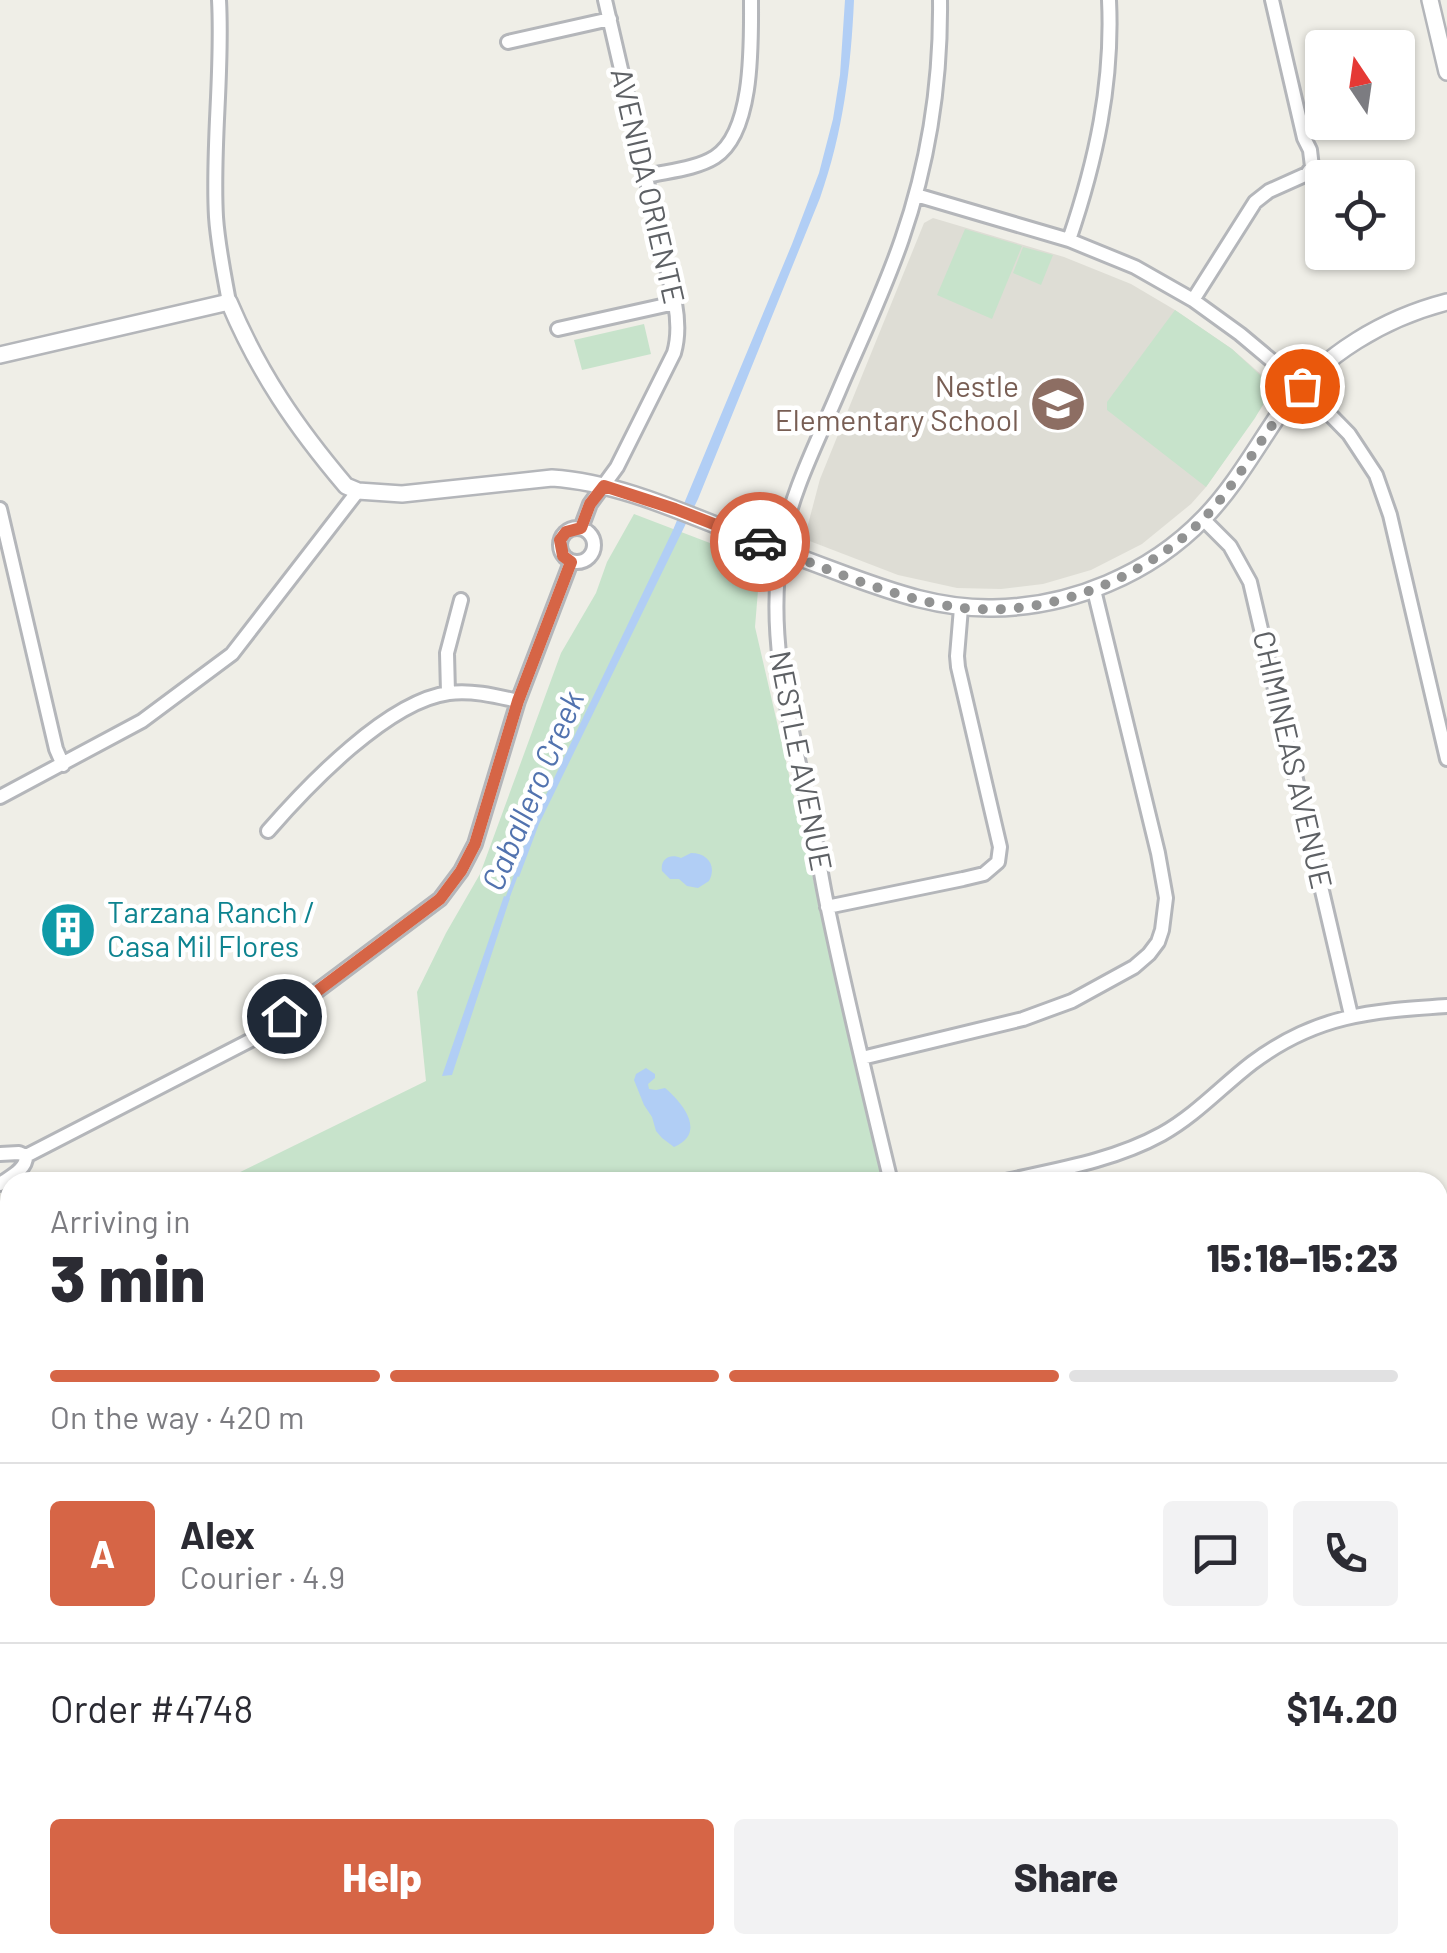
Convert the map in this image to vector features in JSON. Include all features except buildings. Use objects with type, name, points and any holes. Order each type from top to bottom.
[{"type":"street","points":[[219,0],[216,205],[229,302],[261,371],[287,410],[346,486],[358,491],[402,494],[552,478],[574,480],[675,509],[928,602],[961,608],[1036,604],[1094,590],[1175,544],[1204,519],[1228,490],[1302,386],[1375,329],[1422,308],[1447,302]]},
{"type":"street","name":"AVENIDA ORIENTE","points":[[581,528],[590,504],[617,467],[674,353],[678,322],[605,0]]},
{"type":"street","points":[[646,176],[705,162],[732,142],[743,112],[750,0]]},
{"type":"street","name":"NESTLE AVENUE","points":[[889,1172],[827,907],[782,681],[776,619],[780,550],[796,493],[901,243],[916,195],[934,107],[940,0]]},
{"type":"street","points":[[1069,240],[1091,174],[1103,116],[1109,63],[1109,0]]},
{"type":"street","points":[[1194,300],[1255,202],[1269,191],[1307,174],[1312,167],[1272,0]]},
{"type":"street","points":[[1430,0],[1447,72]]},
{"type":"street","points":[[508,42],[610,19]]},
{"type":"street","points":[[916,195],[1069,240],[1135,266],[1194,300],[1240,334],[1302,386],[1349,434],[1376,476],[1390,515],[1447,759]]},
{"type":"street","points":[[0,355],[229,302]]},
{"type":"street","points":[[558,329],[674,303]]},
{"type":"street","points":[[0,797],[142,721],[232,654],[358,491]]},
{"type":"street","points":[[0,509],[62,764]]},
{"type":"street","name":"CHIMINEAS AVENUE","points":[[1204,519],[1230,546],[1250,582],[1351,1015]]},
{"type":"street","name":"AVENIDA ORIENTE","points":[[581,528],[594,539],[594,550],[588,560],[571,562],[563,556],[560,540],[566,532],[581,528]]},
{"type":"street","name":"AVENIDA ORIENTE","points":[[16,1172],[24,1166],[26,1156],[254,1039],[440,899],[475,844],[518,701],[571,562]]},
{"type":"street","points":[[862,1058],[1023,1019],[1072,1001],[1134,967],[1158,942],[1166,898],[1158,853],[1094,590]]},
{"type":"street","points":[[448,692],[446,653],[461,600]]},
{"type":"street","points":[[827,907],[963,880],[984,874],[998,862],[1000,847],[956,656],[961,608]]},
{"type":"street","points":[[268,831],[312,781],[392,716],[417,701],[448,692],[467,692],[518,701]]},
{"type":"street","points":[[1044,1172],[1140,1146],[1186,1120],[1252,1064],[1290,1038],[1351,1015],[1447,1006]]},
{"type":"street","points":[[0,1154],[26,1156]]},
{"type":"shaded area","name":"Nestle Elementary School","points":[[933,218],[1064,257],[1131,284],[1232,349],[1271,383],[1273,391],[1206,487],[1142,544],[1091,570],[1043,584],[1001,589],[957,588],[898,575],[807,540],[820,479],[924,223]]},
{"type":"green space","points":[[965,229],[1022,246],[992,319],[937,295]]},
{"type":"green space","points":[[1023,247],[1053,255],[1041,285],[1013,273]]},
{"type":"green space","points":[[1175,310],[1232,349],[1273,387],[1206,487],[1107,410],[1107,402]]},
{"type":"green space","points":[[644,324],[651,354],[582,370],[574,340]]},
{"type":"green space","points":[[634,514],[757,561],[760,566],[755,627],[881,1172],[240,1172],[426,1081],[417,992],[480,874],[561,653],[596,593],[607,562]]},
{"type":"water","points":[[845,0],[854,0],[848,75],[835,149],[820,198],[698,499],[539,824],[519,877],[513,874],[534,820],[673,530],[819,173],[840,75]]},
{"type":"water","points":[[702,855],[711,866],[709,881],[698,888],[670,879],[662,871],[667,858]]},
{"type":"water","points":[[504,896],[510,898],[452,1075],[442,1076]]},
{"type":"water","points":[[646,1068],[655,1074],[649,1089],[665,1088],[689,1118],[689,1134],[674,1147],[656,1131],[634,1080]]},
{"type":"waterway","name":"Caballero Creek","points":[[507,899],[516,875]]},
{"type":"way so far","points":[[760,542],[928,602],[961,608],[998,608],[1067,598],[1119,578],[1175,544],[1193,528],[1228,490],[1302,386]]},
{"type":"place","name":"Nestle Elementary School","points":[[1058,404]]},
{"type":"place","name":"Tarzana Ranch / Casa Mil Flores","points":[[68,930]]},
{"type":"route","points":[[284,1016],[440,899],[461,871],[475,844],[518,701],[571,562],[560,550],[560,540],[566,532],[581,528],[590,504],[604,486],[760,542]]}]
